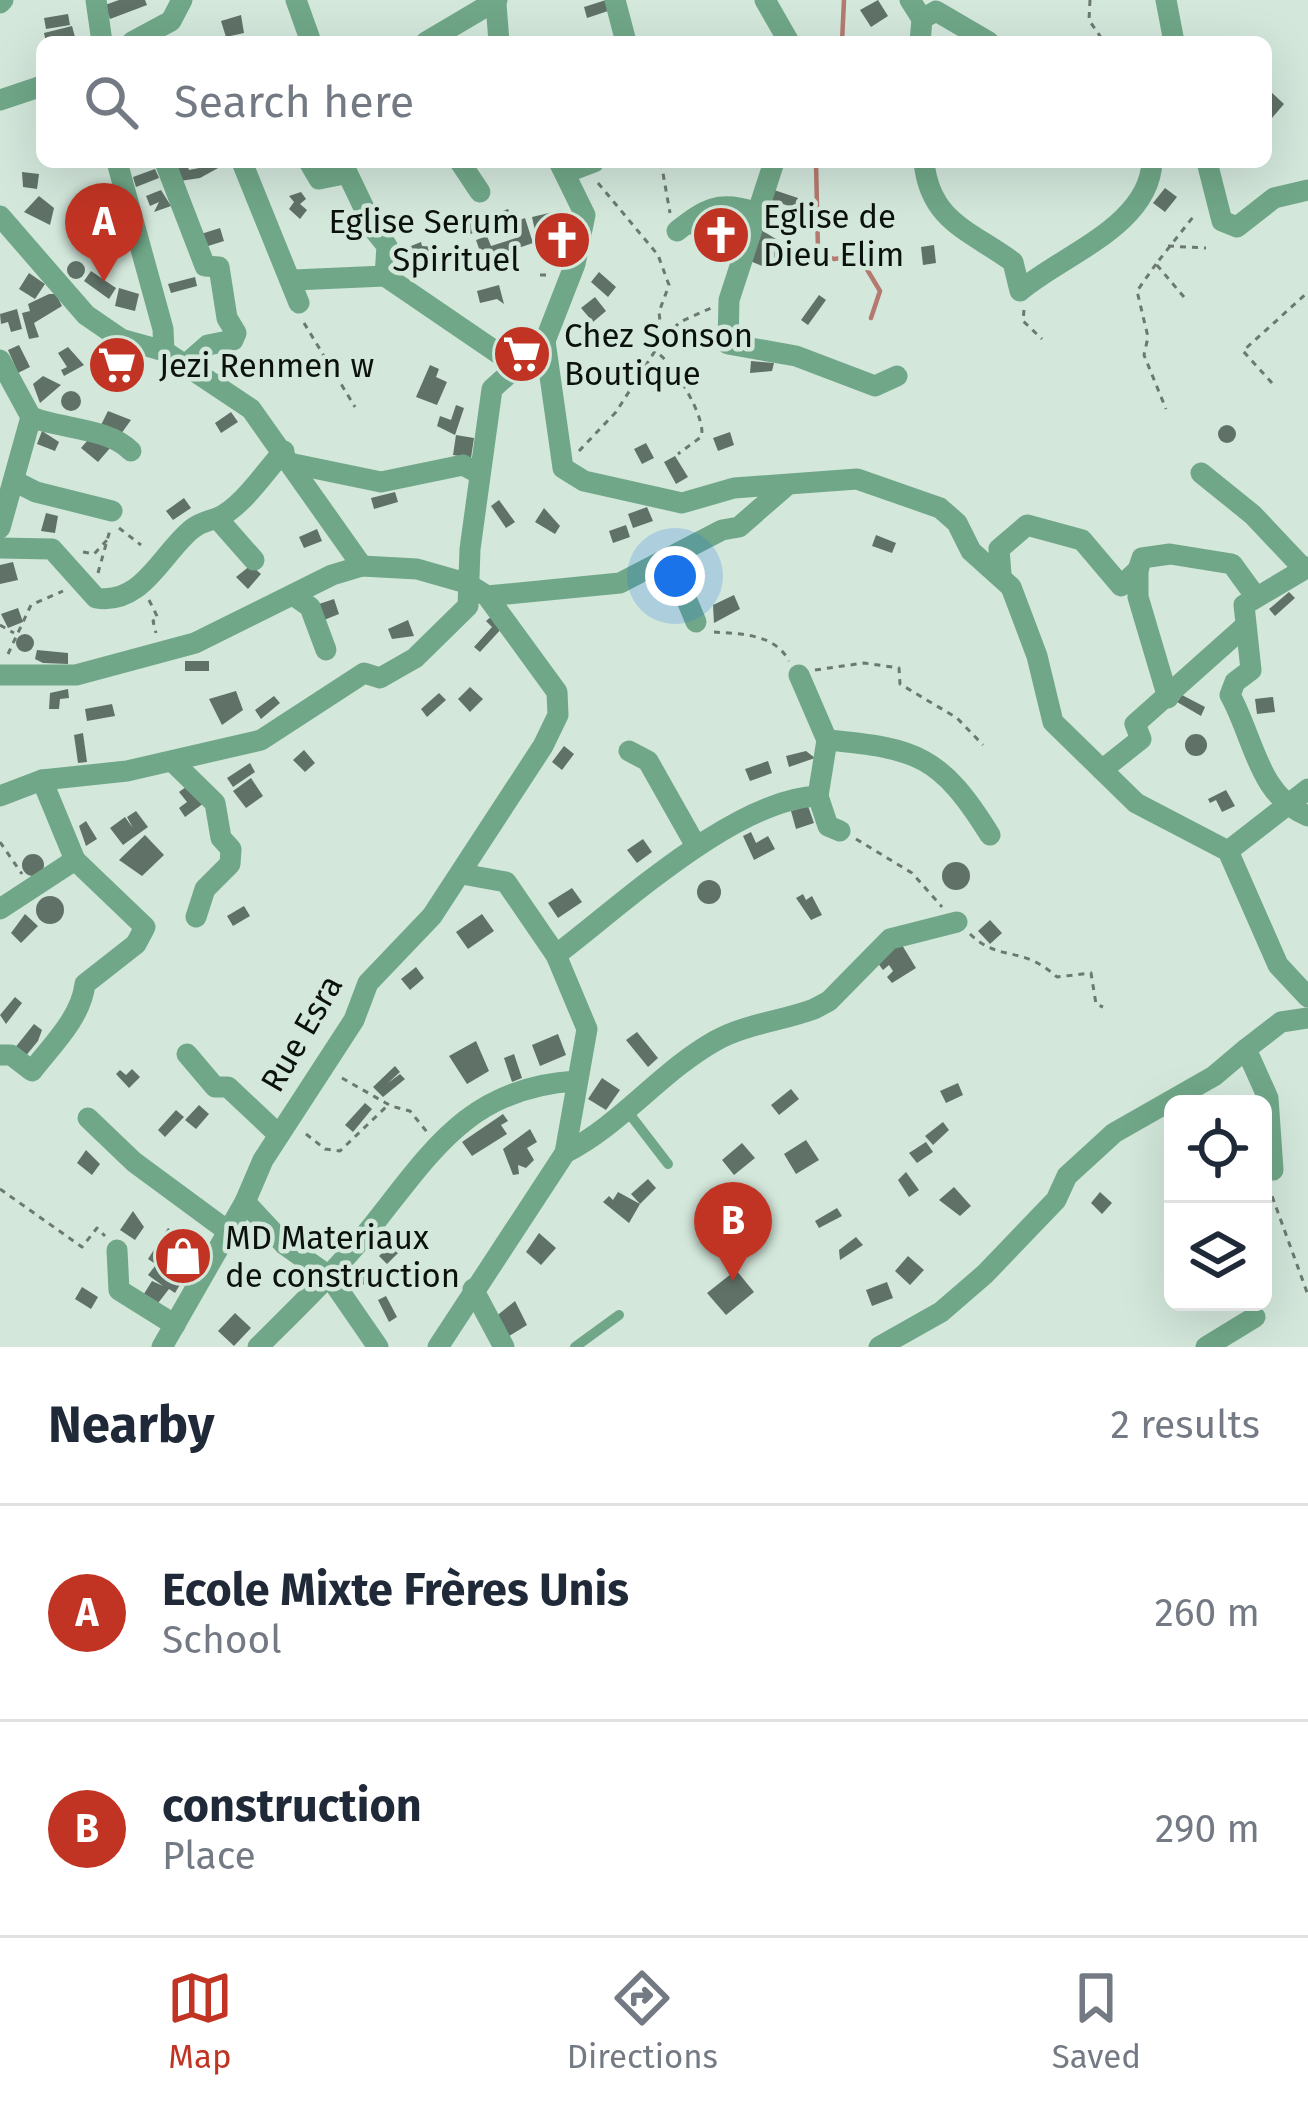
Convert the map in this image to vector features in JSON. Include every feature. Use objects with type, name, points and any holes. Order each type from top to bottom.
[{"type":"street","points":[[96,0],[101,36]]},
{"type":"street","points":[[174,32],[182,0]]},
{"type":"street","points":[[296,0],[309,36]]},
{"type":"street","points":[[615,0],[624,36]]},
{"type":"street","points":[[765,0],[786,36]]},
{"type":"street","points":[[1166,0],[1173,36]]},
{"type":"street","points":[[437,36],[497,2],[499,36]]},
{"type":"street","points":[[917,20],[936,10],[979,36]]},
{"type":"street","points":[[0,100],[36,88]]},
{"type":"street","points":[[119,168],[163,329],[164,351]]},
{"type":"street","points":[[167,168],[205,266],[218,267],[227,318],[236,332],[232,340],[197,352],[184,366]]},
{"type":"street","points":[[245,168],[294,280],[299,303]]},
{"type":"street","points":[[313,168],[319,178],[343,168],[388,246],[385,275]]},
{"type":"street","points":[[464,168],[480,192]]},
{"type":"street","points":[[562,168],[585,215],[575,264],[544,341],[562,468],[584,481],[682,503],[734,488],[857,479],[940,508],[957,523],[971,551],[1001,574]]},
{"type":"street","points":[[772,168],[735,279],[728,344],[796,356],[875,386],[897,376]]},
{"type":"street","points":[[925,168],[927,192],[945,216],[1013,262],[1020,290],[1129,213],[1145,189],[1150,168]]},
{"type":"street","points":[[1209,168],[1222,221],[1237,227],[1274,198],[1308,190]]},
{"type":"street","points":[[677,231],[707,208],[729,203],[754,212]]},
{"type":"street","points":[[0,216],[86,316],[121,339],[164,351],[251,409],[362,566]]},
{"type":"street","points":[[294,280],[385,275],[514,364]]},
{"type":"street","points":[[0,796],[42,780],[172,760],[261,740],[330,690],[364,673],[380,678],[415,658],[474,595],[478,473],[492,389],[544,341]]},
{"type":"street","points":[[0,360],[32,417],[63,430],[121,441],[130,451]]},
{"type":"street","points":[[0,528],[32,417]]},
{"type":"street","points":[[289,457],[381,482],[464,465],[478,473]]},
{"type":"street","points":[[0,548],[52,549],[96,598],[110,601],[136,587],[191,530],[218,518],[289,457]]},
{"type":"street","points":[[1202,473],[1306,568],[1244,605],[1251,670],[1235,682],[1230,695],[1267,782],[1298,812]]},
{"type":"street","points":[[1,675],[76,675],[195,643],[362,566],[417,568],[474,595],[620,583],[722,530],[739,527],[786,486]]},
{"type":"street","points":[[8,488],[112,511]]},
{"type":"street","points":[[218,518],[254,560]]},
{"type":"street","points":[[1138,571],[1121,586],[1082,540],[1027,525],[999,550],[1001,574],[1037,656],[1053,722],[1136,803],[1228,851],[1277,964],[1308,997]]},
{"type":"street","points":[[1168,698],[1138,597],[1142,558],[1156,553],[1232,564],[1256,597]]},
{"type":"street","points":[[670,560],[696,622]]},
{"type":"street","points":[[293,595],[310,607],[326,650]]},
{"type":"street","name":"Rue Esra","points":[[162,1347],[283,1128],[354,1020],[368,983],[432,916],[462,874],[558,716],[557,692],[474,595]]},
{"type":"street","points":[[1102,770],[1141,739],[1135,724],[1245,626]]},
{"type":"street","points":[[799,675],[827,740],[818,796],[828,826],[840,831]]},
{"type":"street","points":[[827,740],[898,747],[924,758],[956,782],[990,835]]},
{"type":"street","points":[[629,752],[648,761],[697,847]]},
{"type":"street","points":[[172,760],[215,803],[220,838],[231,849],[230,864],[205,889],[196,916]]},
{"type":"street","points":[[0,1055],[10,1055],[32,1071],[68,1025],[83,1000],[85,984],[136,944],[146,927],[75,860],[42,780]]},
{"type":"street","points":[[1228,851],[1298,812],[1308,789]]},
{"type":"street","points":[[556,955],[697,847],[778,802],[818,796]]},
{"type":"street","points":[[0,909],[75,860]]},
{"type":"street","points":[[438,1347],[565,1153],[587,1029],[556,955],[506,882],[462,874]]},
{"type":"street","points":[[565,1153],[604,1133],[678,1064],[712,1042],[829,1001],[890,938],[957,922]]},
{"type":"street","points":[[879,1347],[941,1312],[986,1274],[1056,1199],[1067,1176],[1114,1133],[1214,1076],[1281,1022],[1308,1018]]},
{"type":"street","points":[[1246,1048],[1268,1098],[1273,1170]]},
{"type":"street","points":[[187,1054],[215,1088],[228,1087],[283,1128]]},
{"type":"street","points":[[258,1347],[328,1276],[433,1145],[497,1101],[546,1083],[577,1081]]},
{"type":"street","points":[[88,1118],[134,1162],[229,1232]]},
{"type":"street","points":[[245,1202],[285,1245],[328,1276],[378,1347]]},
{"type":"street","points":[[117,1250],[119,1290],[175,1325]]},
{"type":"street","points":[[473,1289],[503,1347]]},
{"type":"street","points":[[1206,1347],[1255,1317]]},
{"type":"lane","points":[[628,1112],[668,1164]]},
{"type":"lane","points":[[575,1347],[619,1315]]},
{"type":"path","points":[[1090,0],[1089,20],[1100,36]]},
{"type":"path","points":[[584,481],[577,453],[582,444],[616,412],[659,353],[659,312],[669,285],[658,256],[594,168]]},
{"type":"path","points":[[662,168],[677,231]]},
{"type":"path","points":[[1166,409],[1144,355],[1148,337],[1137,291],[1193,217]]},
{"type":"path","points":[[1168,246],[1206,248]]},
{"type":"path","points":[[1156,263],[1184,297]]},
{"type":"path","points":[[662,340],[680,322],[709,311],[735,279]]},
{"type":"path","points":[[1028,284],[1023,321],[1042,339]]},
{"type":"path","points":[[1272,383],[1243,351],[1308,292]]},
{"type":"path","points":[[299,303],[308,336],[355,407]]},
{"type":"path","points":[[659,353],[674,362],[704,424],[701,437],[678,454]]},
{"type":"path","points":[[77,576],[98,573],[112,522],[141,545]]},
{"type":"path","points":[[1,675],[14,634],[31,605],[55,598],[77,576],[81,552],[94,554],[109,538]]},
{"type":"path","points":[[136,587],[153,607],[158,618],[152,628],[167,649]]},
{"type":"path","points":[[696,622],[712,632],[778,645],[799,675],[864,663],[899,668],[900,685],[957,718],[983,745]]},
{"type":"path","points":[[0,625],[14,634]]},
{"type":"path","points":[[840,831],[912,873],[983,947],[1029,954],[1057,976],[1091,973],[1096,1004],[1103,1007]]},
{"type":"path","points":[[0,842],[37,887]]},
{"type":"path","points":[[324,1070],[388,1105],[410,1111],[433,1145]]},
{"type":"path","points":[[283,1128],[325,1149],[340,1151],[388,1105]]},
{"type":"path","points":[[1273,1170],[1267,1190],[1308,1295]]},
{"type":"path","points":[[0,1189],[82,1246],[97,1228],[117,1250]]},
{"type":"building","points":[[145,0],[147,5],[110,19],[105,5]]},
{"type":"building","points":[[606,0],[611,10],[587,18],[584,7]]},
{"type":"building","points":[[878,0],[888,16],[871,27],[860,10]]},
{"type":"building","points":[[68,14],[70,25],[46,29],[44,18]]},
{"type":"building","points":[[241,15],[244,33],[226,36],[221,21]]},
{"type":"building","points":[[72,26],[75,36],[45,36]]},
{"type":"building","points":[[1272,93],[1284,104],[1272,118]]},
{"type":"building","points":[[172,168],[218,168],[200,178],[180,181]]},
{"type":"building","points":[[155,169],[159,178],[136,187],[133,177]]},
{"type":"building","points":[[22,172],[39,174],[37,189],[23,187]]},
{"type":"building","points":[[1165,188],[1177,197],[1165,212],[1153,203]]},
{"type":"building","points":[[771,189],[798,198],[795,208],[768,199]]},
{"type":"building","points":[[161,190],[171,206],[154,212],[159,202],[150,206],[146,196]]},
{"type":"building","points":[[301,192],[306,199],[300,204],[307,210],[300,219],[289,209],[294,202],[289,196]]},
{"type":"building","points":[[39,196],[54,208],[50,225],[24,212]]},
{"type":"building","points":[[508,209],[512,217],[468,235],[464,226]]},
{"type":"building","points":[[562,210],[567,233],[537,240],[532,217]]},
{"type":"building","points":[[726,212],[736,231],[711,244],[706,233],[693,239],[687,228]]},
{"type":"building","points":[[525,218],[533,243],[483,260],[476,240],[487,236],[491,246],[519,237],[514,222]]},
{"type":"building","points":[[220,228],[224,241],[205,247],[201,234]]},
{"type":"building","points":[[761,230],[781,242],[772,270],[750,261]]},
{"type":"building","points":[[421,242],[436,247],[435,257],[428,256],[430,261],[421,266],[411,246]]},
{"type":"building","points":[[934,245],[936,263],[923,265],[921,247]]},
{"type":"building","points":[[76,261],[85,270],[76,279],[67,270]]},
{"type":"building","points":[[91,271],[116,288],[109,299],[84,281]]},
{"type":"building","points":[[599,272],[616,287],[608,297],[591,282]]},
{"type":"building","points":[[29,273],[45,284],[35,299],[19,289]]},
{"type":"building","points":[[195,277],[197,286],[171,293],[168,284]]},
{"type":"building","points":[[499,285],[504,304],[497,299],[480,303],[477,291]]},
{"type":"building","points":[[119,288],[139,294],[135,311],[115,306]]},
{"type":"building","points":[[56,294],[62,306],[34,323],[39,337],[29,339],[22,313],[30,311],[28,304]]},
{"type":"building","points":[[819,295],[826,300],[808,325],[801,320]]},
{"type":"building","points":[[595,297],[606,311],[593,322],[581,308]]},
{"type":"building","points":[[17,309],[22,329],[11,332],[8,322],[1,324],[0,314]]},
{"type":"building","points":[[19,345],[30,367],[18,373],[8,350]]},
{"type":"building","points":[[68,347],[84,365],[64,376],[61,370],[67,367],[58,353]]},
{"type":"building","points":[[355,356],[374,357],[373,369],[354,368]]},
{"type":"building","points":[[751,361],[774,363],[772,371],[750,373]]},
{"type":"building","points":[[430,365],[439,369],[436,377],[447,382],[437,405],[416,397]]},
{"type":"building","points":[[43,376],[61,385],[40,403],[33,384]]},
{"type":"building","points":[[71,391],[81,401],[71,411],[61,401]]},
{"type":"building","points":[[456,405],[464,408],[455,435],[437,426],[440,416],[451,420]]},
{"type":"building","points":[[108,411],[131,420],[121,434],[101,425]]},
{"type":"building","points":[[231,412],[238,422],[221,433],[215,423]]},
{"type":"building","points":[[1227,425],[1236,434],[1227,443],[1218,434]]},
{"type":"building","points":[[42,431],[59,442],[55,451],[37,444]]},
{"type":"building","points":[[730,432],[734,445],[718,451],[713,438]]},
{"type":"building","points":[[456,435],[474,438],[471,458],[453,455]]},
{"type":"building","points":[[87,441],[111,447],[98,462],[81,448]]},
{"type":"building","points":[[646,443],[654,458],[642,464],[634,449]]},
{"type":"building","points":[[675,456],[688,477],[676,484],[664,462]]},
{"type":"building","points":[[395,492],[398,502],[374,509],[371,498]]},
{"type":"building","points":[[184,498],[191,508],[173,520],[166,511]]},
{"type":"building","points":[[499,500],[515,522],[506,528],[491,506]]},
{"type":"building","points":[[647,507],[653,521],[633,528],[628,514]]},
{"type":"building","points":[[544,508],[560,526],[555,534],[535,522]]},
{"type":"building","points":[[46,513],[58,516],[55,533],[41,531]]},
{"type":"building","points":[[626,525],[630,537],[613,543],[609,531]]},
{"type":"building","points":[[317,529],[322,541],[304,548],[299,537]]},
{"type":"building","points":[[876,535],[896,543],[892,553],[872,546]]},
{"type":"building","points":[[13,562],[18,580],[0,584],[0,565]]},
{"type":"building","points":[[251,565],[261,574],[248,589],[236,577]]},
{"type":"building","points":[[1289,592],[1295,598],[1275,616],[1269,609]]},
{"type":"building","points":[[734,595],[740,609],[714,623],[713,605]]},
{"type":"building","points":[[334,599],[339,614],[319,622],[313,606]]},
{"type":"building","points":[[18,608],[23,622],[8,628],[1,614]]},
{"type":"building","points":[[493,615],[504,626],[480,652],[474,647],[492,627],[486,621]]},
{"type":"building","points":[[408,620],[414,636],[392,639],[388,629]]},
{"type":"building","points":[[25,634],[34,643],[25,652],[16,643]]},
{"type":"building","points":[[37,650],[68,653],[68,664],[43,663],[35,659]]},
{"type":"building","points":[[185,661],[209,661],[209,671],[185,671]]},
{"type":"building","points":[[470,687],[483,699],[470,712],[458,699]]},
{"type":"building","points":[[68,689],[69,698],[60,699],[59,709],[49,709],[50,693]]},
{"type":"building","points":[[236,691],[243,710],[222,725],[209,699]]},
{"type":"building","points":[[439,693],[446,700],[427,717],[421,709]]},
{"type":"building","points":[[1182,695],[1205,707],[1201,716],[1177,702]]},
{"type":"building","points":[[274,696],[280,703],[261,719],[255,710]]},
{"type":"building","points":[[1273,697],[1275,712],[1257,714],[1255,699]]},
{"type":"building","points":[[112,704],[115,716],[87,721],[85,709]]},
{"type":"building","points":[[83,733],[87,762],[78,763],[74,735]]},
{"type":"building","points":[[1196,734],[1207,745],[1196,756],[1185,745]]},
{"type":"building","points":[[564,746],[574,754],[562,770],[552,762]]},
{"type":"building","points":[[304,750],[315,763],[305,772],[293,760]]},
{"type":"building","points":[[806,751],[815,758],[789,767],[786,756]]},
{"type":"building","points":[[768,761],[772,773],[750,781],[745,769]]},
{"type":"building","points":[[250,763],[255,772],[233,787],[227,778]]},
{"type":"building","points":[[251,778],[263,796],[246,808],[233,791]]},
{"type":"building","points":[[190,784],[204,803],[185,817],[179,808],[187,802],[179,792]]},
{"type":"building","points":[[1226,790],[1235,806],[1222,812],[1216,800],[1210,803],[1208,799]]},
{"type":"building","points":[[808,806],[814,823],[796,829],[791,811]]},
{"type":"building","points":[[136,811],[148,827],[123,845],[110,828],[125,817],[133,828],[127,817]]},
{"type":"building","points":[[86,821],[97,839],[86,846],[79,826]]},
{"type":"building","points":[[751,832],[756,843],[768,836],[775,849],[754,860],[743,836]]},
{"type":"building","points":[[145,835],[164,855],[142,876],[119,860]]},
{"type":"building","points":[[643,839],[652,852],[637,863],[627,850]]},
{"type":"building","points":[[33,854],[44,865],[33,876],[22,865]]},
{"type":"building","points":[[956,862],[966,866],[970,876],[966,886],[956,890],[946,886],[942,876],[946,866]]},
{"type":"building","points":[[709,880],[718,883],[718,901],[709,904],[700,901],[697,892],[700,883]]},
{"type":"building","points":[[572,888],[582,902],[558,918],[548,903]]},
{"type":"building","points":[[803,894],[806,900],[812,896],[822,915],[811,920],[796,898]]},
{"type":"building","points":[[50,896],[60,900],[64,910],[60,920],[50,924],[40,920],[36,910],[40,900]]},
{"type":"building","points":[[244,906],[250,916],[233,926],[227,916]]},
{"type":"building","points":[[25,914],[38,926],[21,943],[11,933]]},
{"type":"building","points":[[482,914],[494,931],[468,949],[456,932]]},
{"type":"building","points":[[990,920],[1002,933],[990,944],[978,931]]},
{"type":"building","points":[[899,940],[916,968],[892,983],[887,977],[893,971],[889,965],[883,970],[877,962]]},
{"type":"building","points":[[416,967],[424,978],[410,990],[401,979]]},
{"type":"building","points":[[15,997],[22,1003],[6,1024],[0,1015]]},
{"type":"building","points":[[34,1024],[42,1030],[24,1058],[14,1049]]},
{"type":"building","points":[[637,1032],[658,1058],[648,1067],[626,1040]]},
{"type":"building","points":[[558,1034],[566,1055],[540,1066],[532,1045]]},
{"type":"building","points":[[476,1041],[489,1071],[467,1084],[449,1056]]},
{"type":"building","points":[[514,1054],[522,1078],[512,1082],[504,1058]]},
{"type":"building","points":[[395,1066],[400,1072],[388,1083],[400,1074],[405,1079],[383,1097],[373,1087]]},
{"type":"building","points":[[132,1069],[140,1077],[129,1088],[116,1074],[120,1070],[126,1075]]},
{"type":"building","points":[[602,1078],[620,1090],[606,1110],[588,1099]]},
{"type":"building","points":[[958,1083],[963,1095],[946,1103],[940,1091]]},
{"type":"building","points":[[791,1089],[799,1099],[779,1115],[771,1105]]},
{"type":"building","points":[[365,1103],[372,1109],[353,1132],[345,1125]]},
{"type":"building","points":[[199,1105],[209,1114],[196,1129],[185,1120]]},
{"type":"building","points":[[176,1110],[184,1117],[165,1137],[158,1130]]},
{"type":"building","points":[[503,1114],[508,1121],[501,1125],[507,1134],[472,1156],[462,1142]]},
{"type":"building","points":[[943,1122],[949,1130],[933,1145],[925,1136]]},
{"type":"building","points":[[530,1129],[537,1142],[527,1148],[534,1160],[526,1168],[518,1165],[519,1174],[513,1175],[503,1149]]},
{"type":"building","points":[[806,1140],[819,1160],[796,1174],[784,1154]]},
{"type":"building","points":[[926,1142],[933,1152],[917,1163],[909,1153]]},
{"type":"building","points":[[742,1143],[755,1158],[734,1175],[722,1160]]},
{"type":"building","points":[[86,1150],[100,1164],[92,1175],[77,1163]]},
{"type":"building","points":[[906,1172],[919,1190],[909,1197],[898,1180]]},
{"type":"building","points":[[648,1179],[656,1188],[640,1204],[631,1194]]},
{"type":"building","points":[[954,1187],[971,1206],[960,1216],[939,1200]]},
{"type":"building","points":[[618,1192],[640,1204],[629,1223],[603,1202],[609,1196],[613,1200]]},
{"type":"building","points":[[1100,1192],[1112,1203],[1102,1214],[1091,1203]]},
{"type":"building","points":[[837,1208],[842,1216],[819,1228],[815,1221]]},
{"type":"building","points":[[133,1211],[144,1227],[135,1240],[120,1230]]},
{"type":"building","points":[[168,1228],[180,1235],[160,1267],[148,1259]]},
{"type":"building","points":[[539,1233],[556,1248],[541,1265],[526,1252]]},
{"type":"building","points":[[390,1236],[402,1249],[387,1264],[379,1256],[385,1250],[380,1245]]},
{"type":"building","points":[[856,1237],[863,1245],[840,1260],[839,1250]]},
{"type":"building","points":[[908,1256],[924,1270],[910,1285],[895,1271]]},
{"type":"building","points":[[357,1265],[370,1278],[357,1291],[344,1278]]},
{"type":"building","points":[[155,1266],[181,1283],[175,1293],[169,1289],[155,1307],[142,1297],[152,1281],[163,1286],[148,1275]]},
{"type":"building","points":[[736,1270],[754,1292],[726,1315],[707,1293]]},
{"type":"building","points":[[887,1282],[893,1298],[872,1306],[866,1290]]},
{"type":"building","points":[[82,1287],[98,1297],[91,1309],[75,1299]]},
{"type":"building","points":[[386,1296],[397,1317],[389,1322],[378,1300]]},
{"type":"building","points":[[515,1301],[527,1325],[506,1338],[494,1318]]},
{"type":"building","points":[[235,1313],[251,1328],[234,1346],[218,1331]]},
{"type":"waterway","points":[[842,36],[844,0]]},
{"type":"waterway","points":[[816,168],[818,252],[834,259],[859,256],[880,291],[871,318]]},
{"type":"place","name":"Eglise de Dieu Elim","points":[[721,235]]},
{"type":"place","name":"Eglise Serum Spirituel","points":[[562,240]]},
{"type":"place","name":"Ecole Mixte Frères Unis","points":[[104,282]]},
{"type":"place","name":"Chez Sonson Boutique","points":[[522,354]]},
{"type":"place","name":"Jezi Renmen w","points":[[117,365]]},
{"type":"place","name":"MD Materiaux de construction","points":[[183,1256]]},
{"type":"place","name":"construction","points":[[733,1281]]}]
